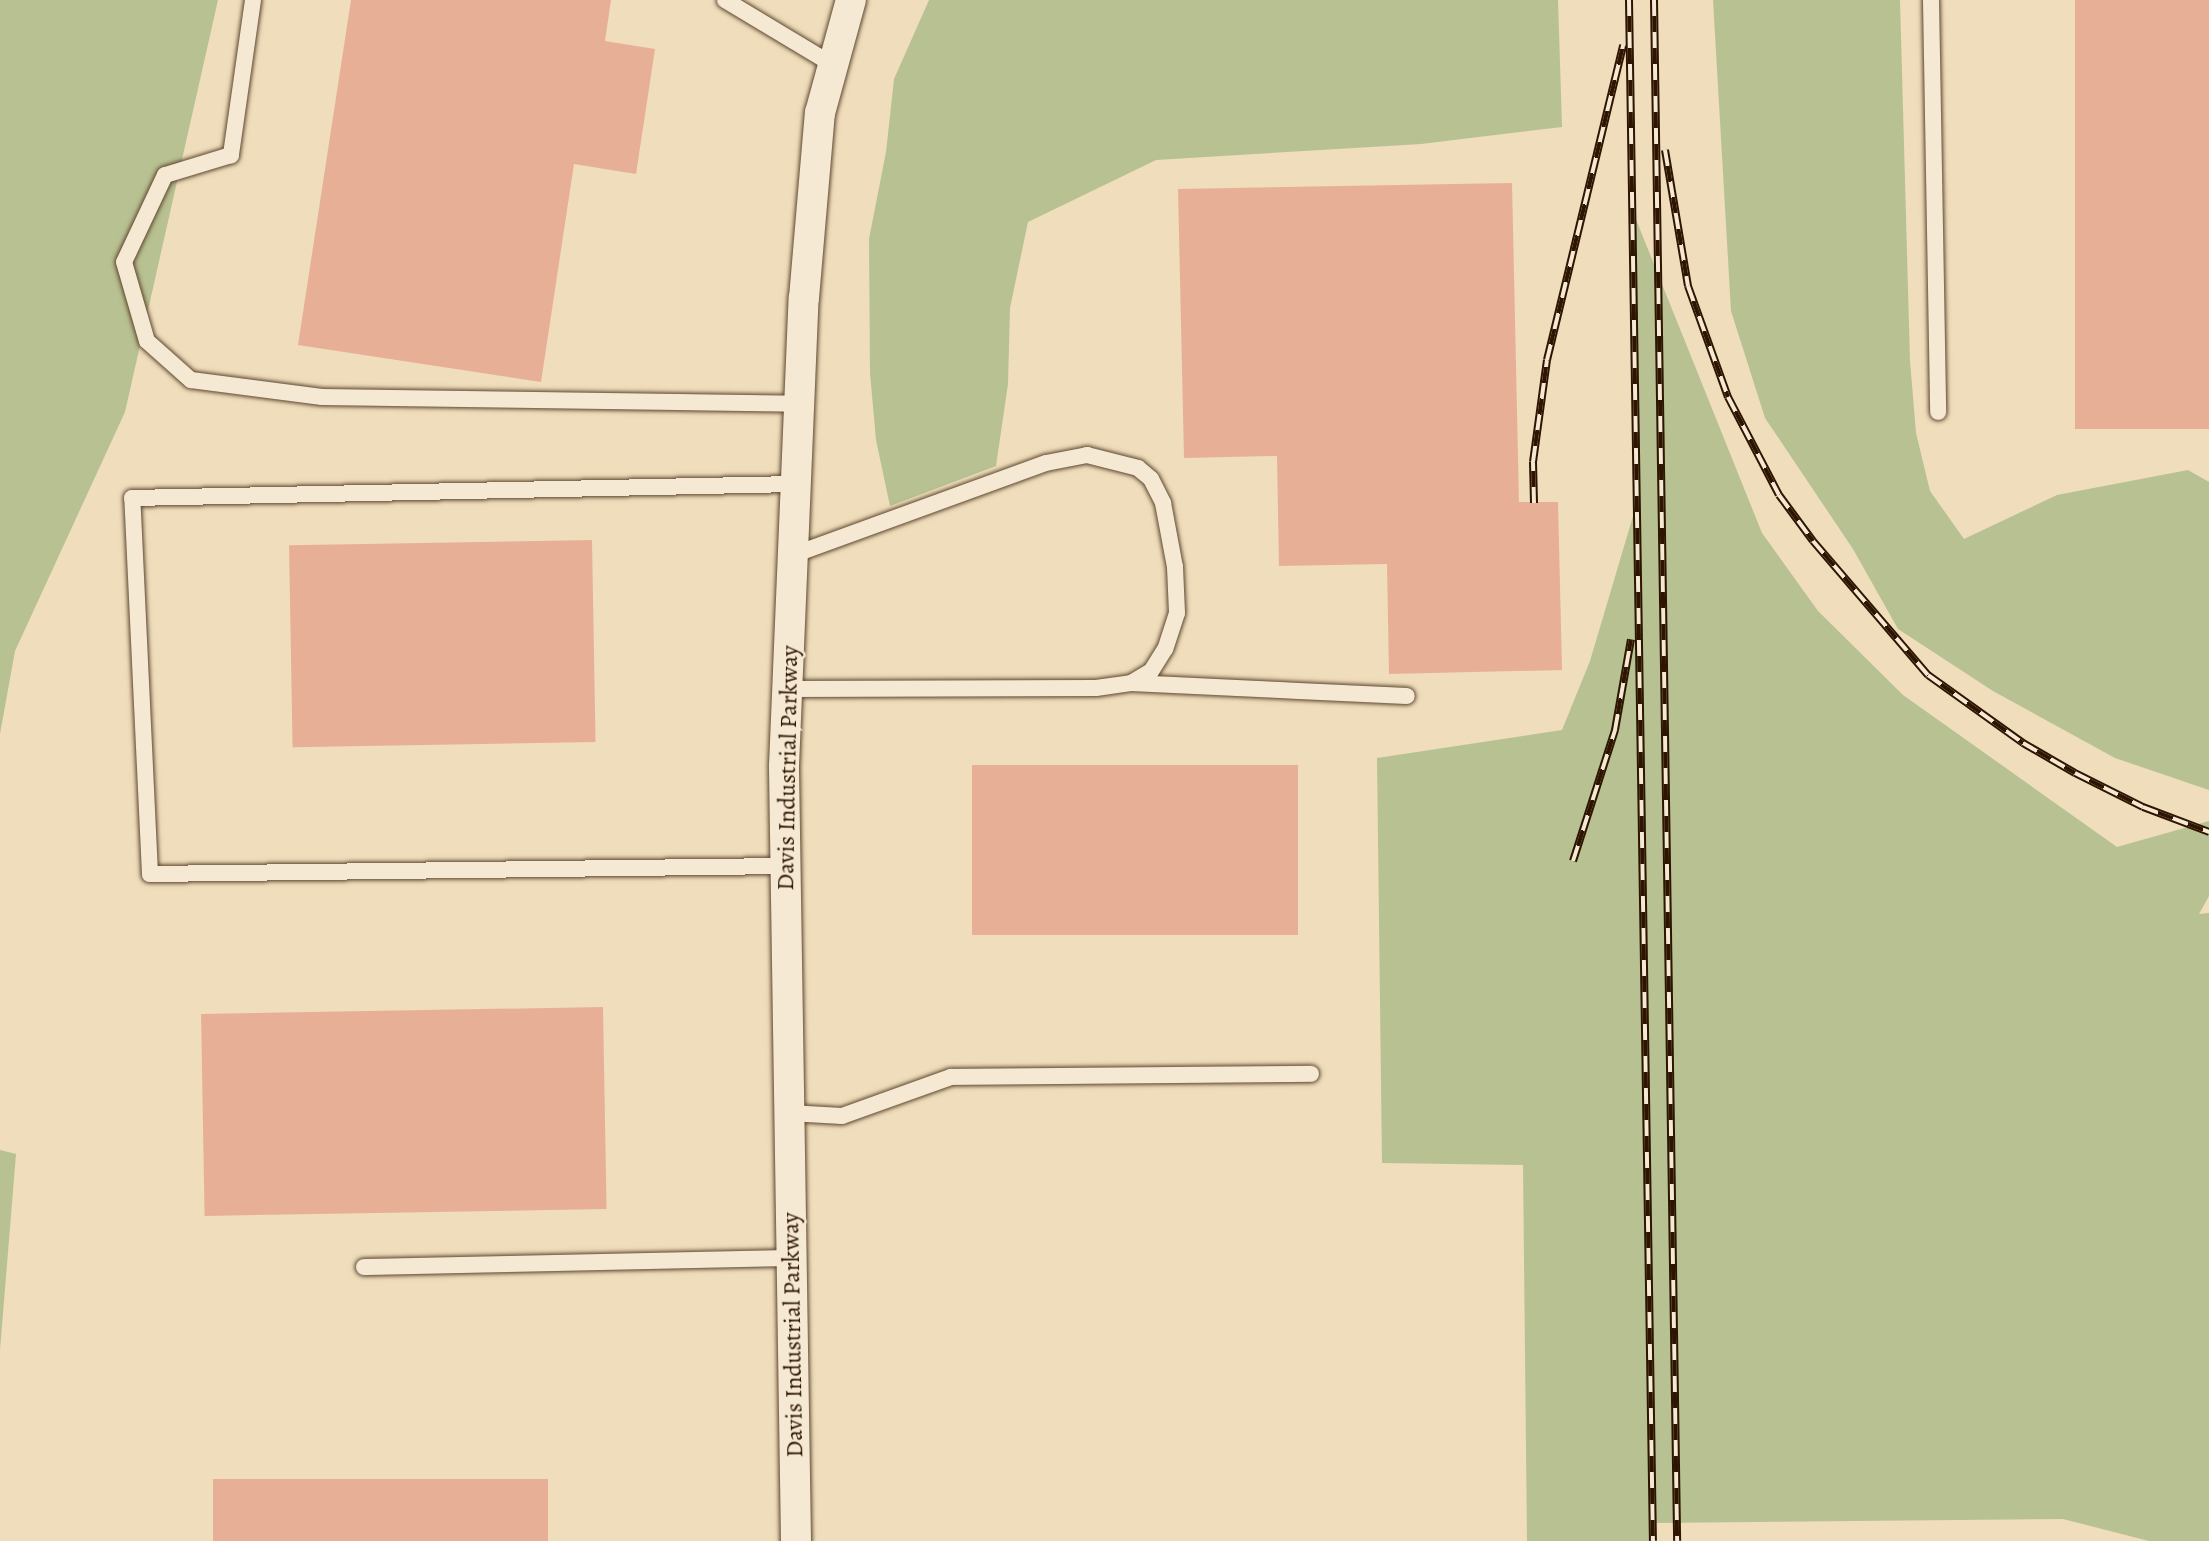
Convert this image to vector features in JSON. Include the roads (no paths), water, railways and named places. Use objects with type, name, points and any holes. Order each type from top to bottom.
[{"type":"street","name":"Davis Industrial Parkway","points":[[796,1541],[785,866],[787,689],[799,404],[820,113],[851,0]]},
{"type":"lane","points":[[253,0],[231,155],[165,175],[124,262],[147,341],[191,380],[322,397],[799,404]]},
{"type":"lane","points":[[725,0],[833,65]]},
{"type":"lane","points":[[1931,0],[1938,412]]},
{"type":"lane","points":[[793,555],[1046,463],[1087,455],[1138,468],[1151,479],[1163,503],[1175,567],[1177,613],[1165,649],[1151,671],[1131,683]]},
{"type":"lane","points":[[785,866],[150,874],[132,498],[795,484]]},
{"type":"lane","points":[[787,689],[1096,688],[1131,683],[1407,696]]},
{"type":"lane","points":[[789,1113],[842,1116],[951,1077],[1311,1074]]},
{"type":"lane","points":[[364,1267],[792,1258]]},
{"type":"railway","points":[[1629,0],[1653,1541]]},
{"type":"railway","points":[[1654,0],[1677,1541]]},
{"type":"railway","points":[[1534,503],[1533,462],[1547,360],[1623,45]]},
{"type":"railway","points":[[1665,150],[1688,286],[1728,397],[1779,495],[1813,541],[1928,675],[2023,743],[2075,773],[2143,807],[2209,832]]},
{"type":"railway","points":[[1573,861],[1615,730],[1631,639]]}]
